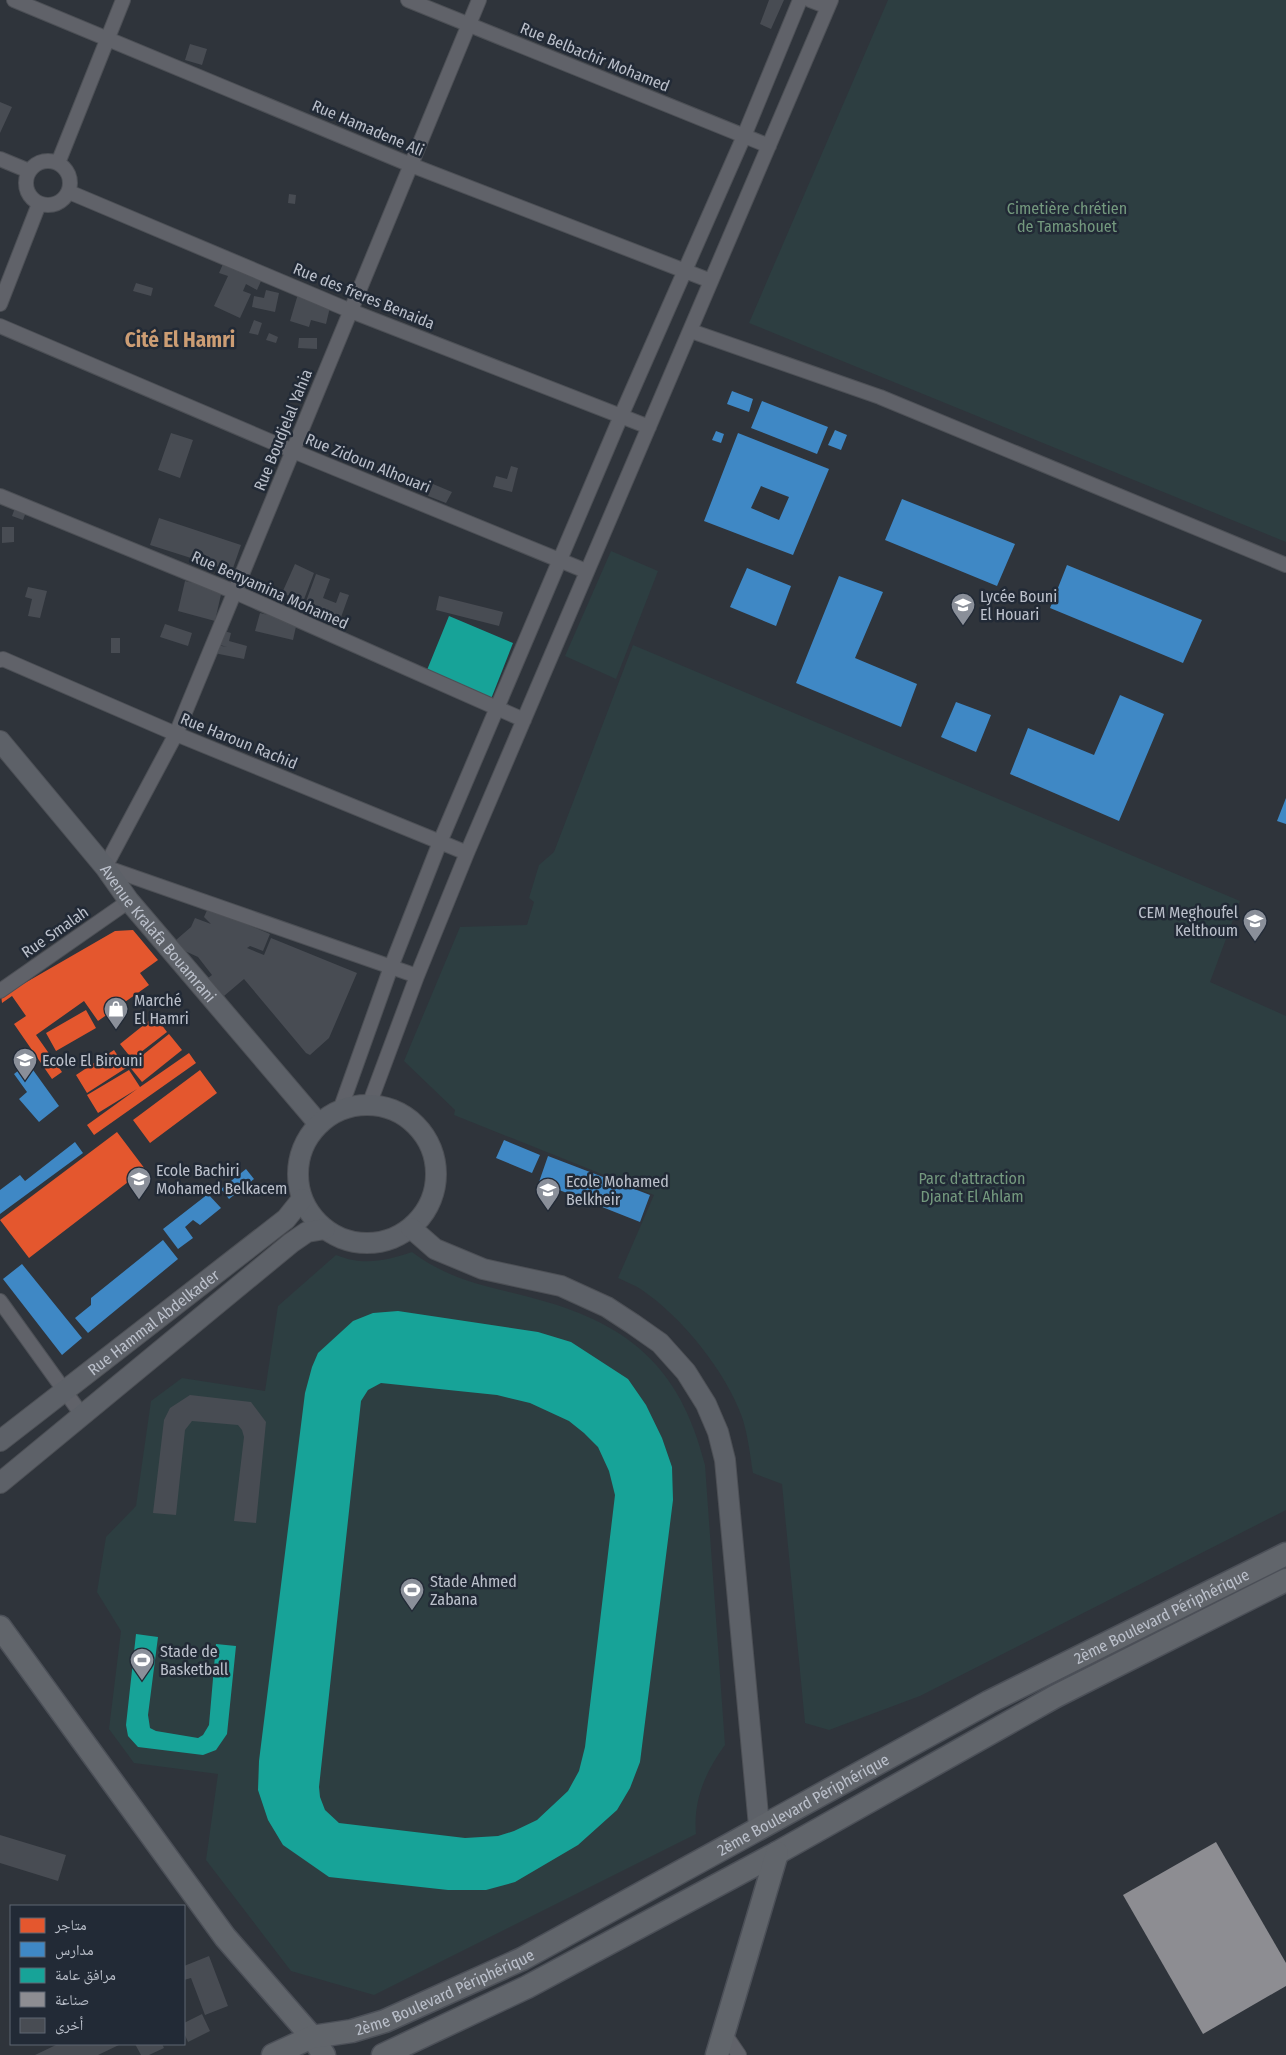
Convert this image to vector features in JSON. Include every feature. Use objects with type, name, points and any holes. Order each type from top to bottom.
[{"type":"main road","name":"2ème Boulevard Périphérique","points":[[273,2055],[318,2046],[352,2031],[385,2020],[522,1959],[759,1826],[989,1702],[1286,1554]]},
{"type":"main road","name":"2ème Boulevard Périphérique","points":[[383,2055],[527,1987],[777,1853],[1056,1696],[1286,1580]]},
{"type":"main road","points":[[0,1627],[225,1937],[318,2046]]},
{"type":"main road","points":[[717,2055],[777,1853]]},
{"type":"street","name":"Rue Hamadene Ali","points":[[14,0],[411,165],[711,281]]},
{"type":"street","points":[[58,163],[124,0]]},
{"type":"street","name":"Rue Belbachir Mohamed","points":[[408,0],[770,146]]},
{"type":"street","name":"Rue Boudjelal Yahia","points":[[105,867],[176,734],[479,0]]},
{"type":"street","points":[[340,1110],[391,967],[440,842],[621,416],[744,136],[800,0]]},
{"type":"street","points":[[369,1104],[417,976],[467,853],[830,3],[810,0]]},
{"type":"street","points":[[0,159],[29,171]]},
{"type":"street","points":[[45,161],[58,163],[68,172],[71,183],[69,192],[62,201],[56,204],[39,204],[27,191],[26,181],[29,171],[36,164],[45,161]]},
{"type":"street","name":"Rue des freres Benaida","points":[[69,192],[351,311],[649,427]]},
{"type":"street","points":[[0,304],[39,204]]},
{"type":"street","name":"Rue Zidoun Alhouari","points":[[0,326],[293,451],[586,572]]},
{"type":"street","points":[[691,331],[880,398],[1286,565]]},
{"type":"street","name":"Rue Benyamina Mohamed","points":[[0,496],[235,592],[497,710],[524,720]]},
{"type":"street","name":"Rue Haroun Rachid","points":[[0,660],[4,659],[176,734],[467,853]]},
{"type":"street","name":"Avenue Kralafa Bouamrani","points":[[0,741],[105,867],[129,902],[319,1124]]},
{"type":"street","points":[[105,867],[417,976]]},
{"type":"street","name":"Rue Smalah","points":[[0,991],[129,902]]},
{"type":"street","points":[[369,1104],[400,1113],[425,1135],[434,1155],[437,1179],[429,1206],[411,1228],[381,1242],[346,1240],[325,1229],[314,1219],[302,1199],[298,1172],[303,1147],[319,1124],[340,1110],[369,1104]]},
{"type":"street","name":"Rue Hammal Abdelkader","points":[[0,1441],[286,1220],[302,1199]]},
{"type":"street","points":[[411,1228],[435,1248],[483,1268],[561,1286],[607,1307],[660,1343],[686,1372],[706,1404],[718,1432],[725,1460],[759,1826]]},
{"type":"street","points":[[0,1483],[291,1243],[307,1232],[325,1229]]},
{"type":"street","points":[[0,1301],[82,1415]]},
{"type":"street","points":[[724,2033],[739,2055]]},
{"type":"green space","name":"Cimetière chrétien de Tamashouet","points":[[888,0],[1286,0],[1286,542],[749,323]]},
{"type":"green space","points":[[611,551],[658,571],[616,679],[565,656]]},
{"type":"green space","name":"Parc d'attraction Djanat El Ahlam","points":[[633,645],[1240,901],[1210,982],[1286,1016],[1286,1510],[920,1696],[829,1730],[805,1723],[782,1484],[753,1473],[742,1417],[735,1400],[714,1364],[701,1347],[687,1330],[657,1301],[639,1288],[618,1278],[654,1195],[454,1115],[455,1110],[404,1061],[460,927],[527,925],[534,902],[529,898],[539,865],[554,852]]},
{"type":"green space","name":"Stade Ahmed Zabana","points":[[412,1252],[426,1262],[454,1276],[564,1307],[594,1320],[621,1335],[644,1353],[664,1374],[681,1400],[694,1430],[705,1465],[725,1745],[706,1776],[702,1787],[696,1810],[696,1834],[374,1995],[291,1971],[206,1860],[218,1774],[134,1763],[109,1729],[121,1631],[97,1592],[106,1537],[136,1506],[151,1401],[182,1378],[265,1391],[278,1306],[336,1255],[355,1260],[374,1261]]},
{"type":"building: متاجر","points":[[133,930],[158,960],[140,973],[149,985],[98,1021],[84,1001],[36,1035],[62,1072],[52,1079],[14,1024],[26,1016],[12,996],[2,1003],[0,986],[11,991],[115,931]]},
{"type":"building: متاجر","points":[[86,1010],[96,1028],[56,1051],[46,1033]]},
{"type":"building: متاجر","points":[[155,1016],[167,1032],[132,1059],[120,1044]]},
{"type":"building: متاجر","points":[[169,1034],[182,1050],[142,1082],[129,1066]]},
{"type":"building: متاجر","points":[[114,1050],[126,1068],[87,1093],[76,1075]]},
{"type":"building: متاجر","points":[[189,1053],[196,1063],[94,1135],[87,1125],[137,1089],[98,1113],[87,1095],[129,1070],[140,1087]]},
{"type":"building: متاجر","points":[[200,1070],[217,1093],[150,1143],[133,1120]]},
{"type":"building: متاجر","points":[[117,1132],[145,1169],[29,1258],[0,1220]]},
{"type":"building: مدارس","points":[[732,391],[753,399],[749,412],[727,404]]},
{"type":"building: مدارس","points":[[762,401],[828,427],[817,454],[751,428]]},
{"type":"building: مدارس","points":[[835,430],[847,435],[841,450],[828,445]]},
{"type":"building: مدارس","points":[[716,431],[724,434],[721,443],[712,440]]},
{"type":"building: مدارس","points":[[738,433],[829,469],[793,555],[704,521]],"holes":[[[761,486],[789,497],[779,520],[751,508]]]},
{"type":"building: مدارس","points":[[902,499],[1015,544],[997,586],[885,540]]},
{"type":"building: مدارس","points":[[1067,565],[1202,620],[1183,663],[1050,608]]},
{"type":"building: مدارس","points":[[747,568],[791,586],[776,626],[730,607]]},
{"type":"building: مدارس","points":[[839,576],[883,592],[855,658],[917,684],[901,727],[796,683]]},
{"type":"building: مدارس","points":[[1120,695],[1164,714],[1119,821],[1010,774],[1028,728],[1094,755]]},
{"type":"building: مدارس","points":[[956,702],[991,715],[976,752],[941,737]]},
{"type":"building: مدارس","points":[[1286,798],[1286,824],[1277,821]]},
{"type":"building: مدارس","points":[[28,1063],[59,1106],[39,1122],[19,1099],[27,1092],[14,1074]]},
{"type":"building: مدارس","points":[[504,1140],[540,1155],[532,1173],[496,1158]]},
{"type":"building: مدارس","points":[[75,1142],[83,1153],[0,1214],[0,1190],[20,1175],[25,1181]]},
{"type":"building: مدارس","points":[[548,1156],[650,1195],[640,1222],[539,1182]]},
{"type":"building: مدارس","points":[[246,1169],[254,1179],[229,1199],[221,1189]]},
{"type":"building: مدارس","points":[[208,1194],[221,1208],[200,1225],[193,1220],[185,1227],[193,1238],[178,1249],[163,1229]]},
{"type":"building: مدارس","points":[[163,1240],[178,1259],[88,1333],[75,1318],[91,1305],[91,1298]]},
{"type":"building: مدارس","points":[[22,1264],[82,1338],[62,1355],[3,1279]]},
{"type":"building: مرافق عامة","points":[[449,616],[513,643],[491,699],[427,670]]},
{"type":"building: مرافق عامة","points":[[398,1311],[538,1332],[571,1342],[628,1379],[646,1405],[662,1438],[672,1467],[673,1500],[640,1762],[630,1788],[617,1810],[578,1845],[515,1882],[486,1890],[448,1890],[329,1877],[283,1845],[268,1820],[258,1790],[259,1761],[305,1393],[318,1353],[353,1321],[373,1313]],"holes":[[[381,1383],[497,1395],[530,1403],[569,1421],[584,1433],[598,1447],[609,1471],[615,1495],[585,1747],[579,1771],[568,1791],[537,1820],[498,1836],[465,1838],[339,1823],[325,1810],[320,1797],[319,1787],[361,1401],[368,1390]]]},
{"type":"building: مرافق عامة","name":"Stade de Basketball","points":[[136,1634],[158,1637],[148,1715],[150,1728],[156,1731],[198,1738],[203,1735],[209,1725],[216,1644],[236,1646],[227,1734],[216,1750],[203,1755],[138,1747],[128,1736],[126,1725]]},
{"type":"building: صناعة","points":[[1216,1842],[1286,1963],[1286,1986],[1203,2034],[1123,1895]]},
{"type":"building: أخرى","points":[[769,0],[784,0],[771,29],[760,24]]},
{"type":"building: أخرى","points":[[190,44],[207,49],[202,65],[185,60]]},
{"type":"building: أخرى","points":[[0,102],[12,107],[0,133]]},
{"type":"building: أخرى","points":[[289,194],[296,195],[295,204],[288,203]]},
{"type":"building: أخرى","points":[[223,264],[261,281],[257,290],[246,284],[243,291],[251,294],[240,318],[214,306],[228,276],[219,273]]},
{"type":"building: أخرى","points":[[136,283],[153,288],[151,296],[133,291]]},
{"type":"building: أخرى","points":[[266,290],[279,293],[275,312],[252,307],[254,296],[264,298]]},
{"type":"building: أخرى","points":[[298,294],[331,303],[326,324],[311,320],[309,327],[290,321]]},
{"type":"building: أخرى","points":[[254,320],[262,323],[258,335],[249,333]]},
{"type":"building: أخرى","points":[[269,333],[278,337],[276,343],[266,340]]},
{"type":"building: أخرى","points":[[299,338],[317,338],[317,349],[298,348]]},
{"type":"building: أخرى","points":[[171,433],[193,440],[180,478],[158,470]]},
{"type":"building: أخرى","points":[[511,466],[518,468],[512,492],[493,487],[496,476],[507,479]]},
{"type":"building: أخرى","points":[[433,484],[452,492],[446,503],[428,496]]},
{"type":"building: أخرى","points":[[15,508],[26,512],[23,520],[12,516]]},
{"type":"building: أخرى","points":[[159,518],[241,545],[232,571],[150,545]]},
{"type":"building: أخرى","points":[[2,527],[14,527],[14,542],[2,543]]},
{"type":"building: أخرى","points":[[295,564],[314,573],[303,602],[282,593]]},
{"type":"building: أخرى","points":[[316,574],[330,579],[323,598],[336,603],[340,592],[349,595],[340,620],[304,607]]},
{"type":"building: أخرى","points":[[185,581],[222,590],[215,621],[178,611]]},
{"type":"building: أخرى","points":[[28,587],[47,591],[40,618],[28,616],[32,599],[25,597]]},
{"type":"building: أخرى","points":[[439,596],[503,612],[499,626],[436,610]]},
{"type":"building: أخرى","points":[[260,613],[297,622],[293,640],[255,631]]},
{"type":"building: أخرى","points":[[165,624],[192,633],[188,646],[160,637]]},
{"type":"building: أخرى","points":[[214,628],[231,633],[229,641],[247,646],[244,659],[209,652],[211,644],[227,647],[210,642]]},
{"type":"building: أخرى","points":[[111,638],[120,638],[120,653],[111,653]]},
{"type":"building: أخرى","points":[[208,908],[270,934],[263,951],[250,946],[247,948],[264,955],[271,938],[357,973],[329,1038],[310,1055],[306,1053],[244,979],[224,996],[208,978],[212,975],[198,957],[185,951],[176,940],[191,927],[195,918],[211,924],[204,917]]},
{"type":"building: أخرى","points":[[190,1395],[251,1402],[266,1422],[256,1523],[234,1521],[244,1437],[238,1425],[192,1421],[185,1430],[176,1515],[153,1513],[164,1420],[170,1408]]},
{"type":"building: أخرى","points":[[0,1835],[66,1855],[58,1881],[0,1863]]},
{"type":"building: أخرى","points":[[209,1956],[228,2006],[205,2015],[191,1978],[185,1980],[185,1966]]},
{"type":"building: أخرى","points":[[202,2014],[210,2031],[188,2042],[185,2035],[185,2022]]},
{"type":"building: أخرى","points":[[56,2045],[119,2045],[98,2055],[35,2055]]},
{"type":"building: أخرى","points":[[136,2045],[162,2045],[164,2048],[149,2055],[141,2055]]},
{"type":"place","name":"Lycée Bouni El Houari","points":[[963,626]]},
{"type":"place","name":"CEM Meghoufel Kelthoum","points":[[1255,942]]},
{"type":"place","name":"Marché El Hamri","points":[[116,1030]]},
{"type":"place","name":"Ecole El Birouni","points":[[25,1081]]},
{"type":"place","name":"Ecole Bachiri Mohamed Belkacem","points":[[139,1200]]},
{"type":"place","name":"Ecole Mohamed Belkheir","points":[[548,1211]]},
{"type":"place","name":"Stade Ahmed Zabana","points":[[412,1611]]},
{"type":"place","name":"Stade de Basketball","points":[[142,1681]]},
{"type":"district","name":"Cité El Hamri","points":[[180,340]]}]
